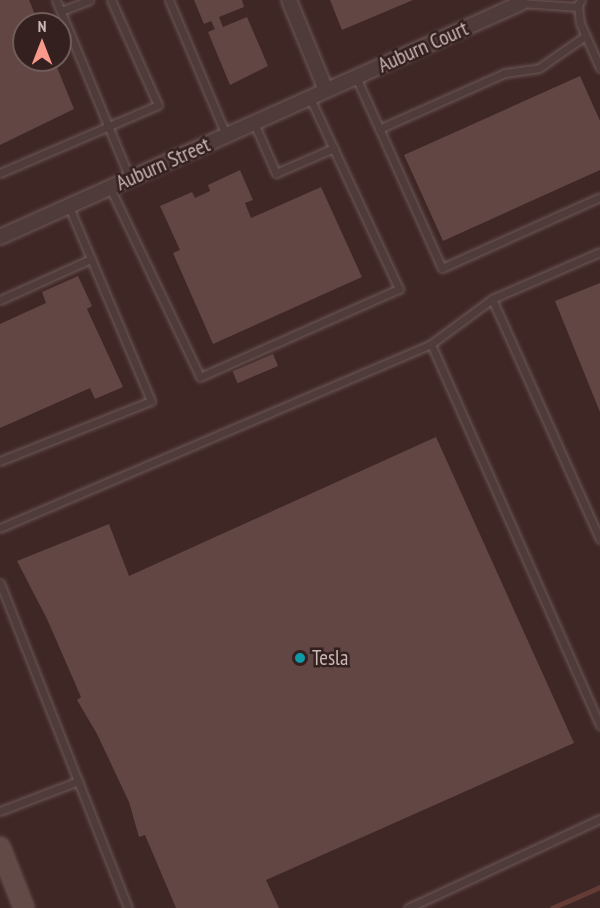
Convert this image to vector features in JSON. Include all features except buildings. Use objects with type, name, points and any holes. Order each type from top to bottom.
[{"type":"street","points":[[289,0],[326,90]]},
{"type":"street","name":"Auburn Court","points":[[326,90],[521,1]]},
{"type":"street","name":"Auburn Street","points":[[0,237],[326,90]]},
{"type":"street","points":[[0,847],[24,908]]},
{"type":"lane","points":[[56,0],[130,179]]},
{"type":"lane","points":[[61,11],[89,0]]},
{"type":"lane","points":[[0,173],[158,105],[111,0]]},
{"type":"lane","points":[[169,0],[226,135]]},
{"type":"lane","points":[[521,1],[580,4],[585,36],[600,68]]},
{"type":"lane","points":[[380,129],[505,74],[539,69],[585,36]]},
{"type":"lane","points":[[356,77],[442,268],[600,197]]},
{"type":"lane","points":[[110,188],[200,377],[399,289],[310,98]]},
{"type":"lane","points":[[254,123],[276,173],[334,148]]},
{"type":"lane","points":[[0,461],[151,401],[69,207]]},
{"type":"lane","points":[[0,528],[431,344],[492,299],[600,252]]},
{"type":"lane","points":[[0,300],[91,259]]},
{"type":"lane","points":[[492,299],[600,539]]},
{"type":"lane","points":[[431,344],[600,725]]},
{"type":"lane","points":[[0,583],[128,908]]},
{"type":"lane","points":[[0,811],[78,781]]},
{"type":"lane","points":[[408,908],[600,819]]},
{"type":"waterway","points":[[552,908],[600,887]]},
{"type":"place","name":"Tesla","points":[[300,658]]}]
